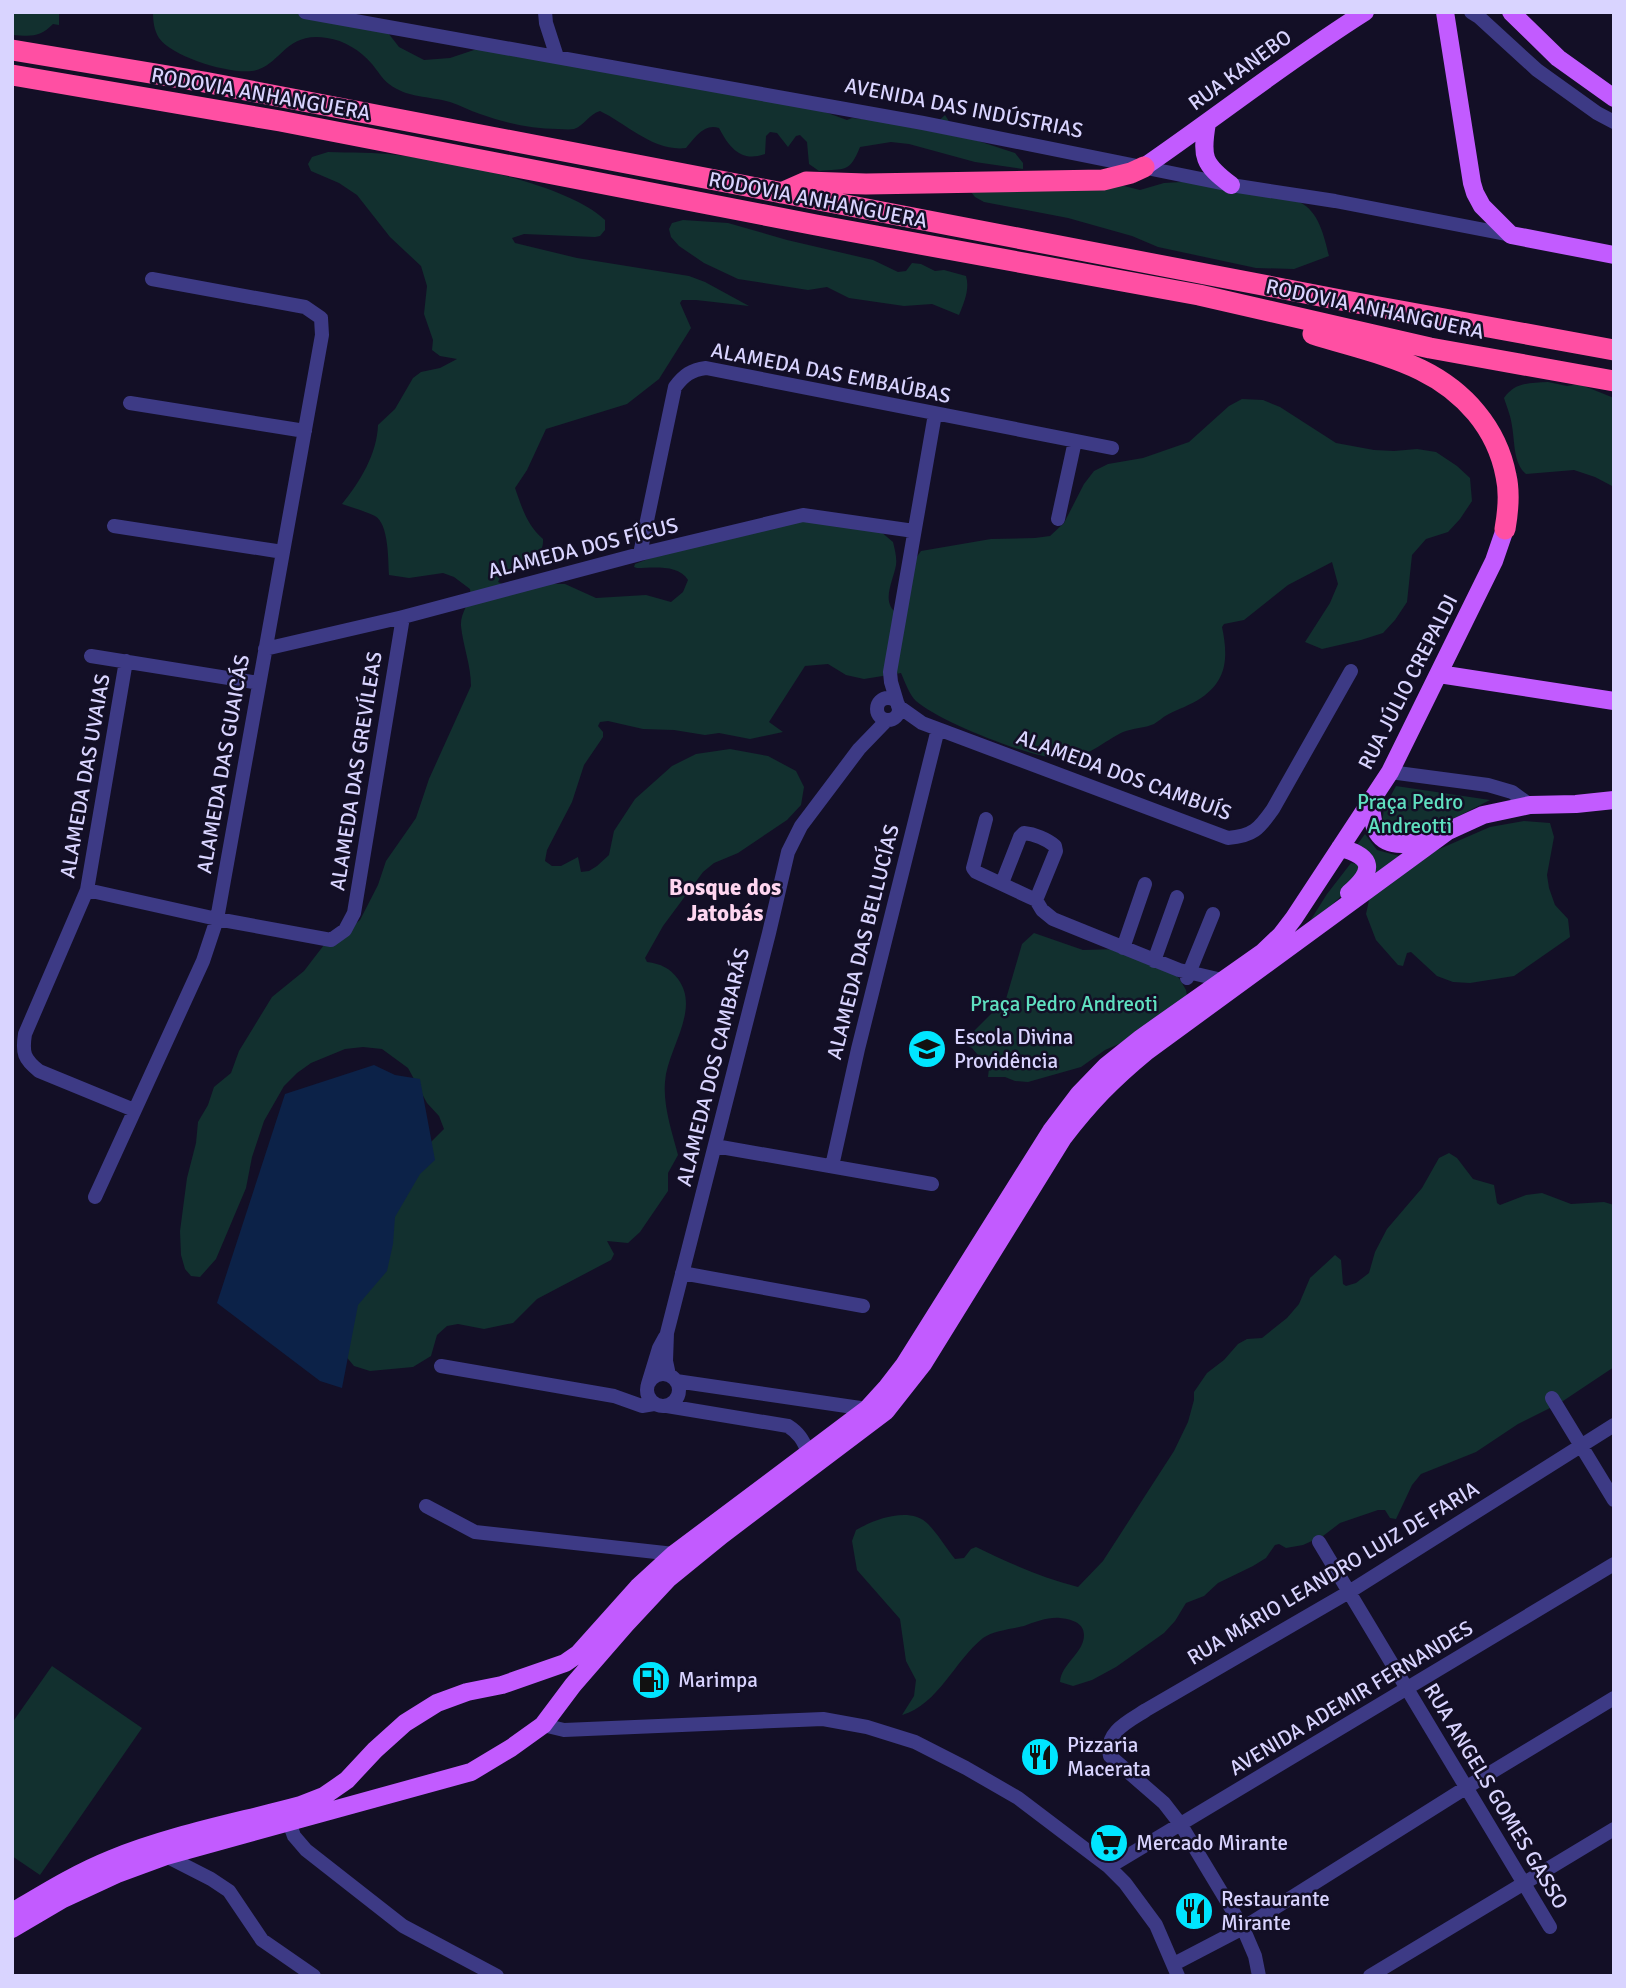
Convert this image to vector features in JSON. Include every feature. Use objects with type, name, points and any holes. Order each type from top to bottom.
[{"type":"highway","name":"RODOVIA ANHANGUERA","points":[[12,50],[204,82],[1614,350]]},
{"type":"highway","name":"RODOVIA ANHANGUERA","points":[[12,75],[279,121],[1199,295],[1430,348],[1614,380]]},
{"type":"highway","points":[[781,193],[806,182],[866,184],[1103,180],[1131,173],[1144,166]]},
{"type":"highway","points":[[1199,295],[1411,366],[1437,379],[1458,394],[1478,413],[1500,454],[1508,491],[1505,529]]},
{"type":"main road","name":"RUA KANEBO","points":[[1144,166],[1324,38],[1365,12]]},
{"type":"main road","points":[[1511,12],[1525,20],[1539,41],[1558,58],[1614,98]]},
{"type":"main road","points":[[1451,14],[1475,193],[1482,206],[1511,235]]},
{"type":"main road","points":[[1207,123],[1204,154],[1208,165],[1231,185]]},
{"type":"main road","name":"AVENIDA DAS INDÚSTRIAS","points":[[1511,235],[1614,255]]},
{"type":"main road","name":"RUA JÚLIO CREPALDI","points":[[286,1816],[347,1780],[405,1723],[437,1703],[467,1692],[502,1685],[565,1663],[578,1654],[638,1587],[674,1555],[867,1409],[904,1365],[1051,1131],[1079,1094],[1106,1066],[1141,1038],[1263,952],[1294,918],[1390,772],[1494,561],[1505,529]]},
{"type":"main road","points":[[1439,674],[1614,701]]},
{"type":"main road","points":[[1371,803],[1374,829],[1379,836],[1388,841],[1405,844],[1448,831],[1483,815],[1530,805],[1614,800]]},
{"type":"main road","points":[[12,1912],[57,1885],[110,1859],[161,1842],[357,1803],[471,1772],[511,1748],[543,1724],[600,1654],[668,1579],[886,1411],[923,1364],[1063,1139],[1089,1104],[1115,1078],[1146,1052],[1448,831]]},
{"type":"main road","points":[[1295,942],[1323,914],[1360,884],[1367,873],[1364,857],[1340,848]]},
{"type":"main road","points":[[347,1780],[349,1794],[357,1803]]},
{"type":"main road","points":[[12,1929],[63,1899],[117,1874],[286,1816]]},
{"type":"street","name":"AVENIDA DAS INDÚSTRIAS","points":[[305,12],[911,120],[1231,185],[1335,201],[1511,235]]},
{"type":"street","points":[[545,12],[557,57]]},
{"type":"street","points":[[1471,12],[1488,24],[1537,70],[1614,122]]},
{"type":"street","name":"ALAMEDA DAS GUAICÁS","points":[[95,1197],[203,961],[217,919],[322,335],[321,318],[305,307],[152,279]]},
{"type":"street","name":"ALAMEDA DAS EMBAÚBAS","points":[[640,554],[675,387],[683,376],[693,370],[706,368],[1112,449]]},
{"type":"street","points":[[130,403],[305,430]]},
{"type":"street","name":"ALAMEDA DOS CAMBARÁS","points":[[673,1378],[666,1361],[667,1333],[788,852],[802,826],[859,749],[894,712],[890,672],[935,414]]},
{"type":"street","points":[[1058,519],[1075,441]]},
{"type":"street","name":"ALAMEDA DOS FÍCUS","points":[[265,649],[403,617],[640,554],[803,515],[914,531]]},
{"type":"street","points":[[114,526],[283,552]]},
{"type":"street","name":"ALAMEDA DAS GREVÍLEAS","points":[[217,919],[331,940],[345,930],[354,913],[403,617]]},
{"type":"street","points":[[91,656],[259,683]]},
{"type":"street","name":"ALAMEDA DAS UVAIAS","points":[[126,661],[87,890],[25,1034],[23,1048],[28,1062],[39,1071],[134,1110]]},
{"type":"street","name":"ALAMEDA DOS CAMBUÍS","points":[[879,705],[880,717],[894,712],[1228,838],[1246,836],[1261,827],[1351,671]]},
{"type":"street","name":"ALAMEDA DOS CAMBARÁS","points":[[859,749],[879,705],[881,690],[890,672]]},
{"type":"street","points":[[879,705],[889,698],[894,712]]},
{"type":"street","name":"ALAMEDA DAS BELLUCÍAS","points":[[832,1166],[937,729]]},
{"type":"street","points":[[1390,772],[1488,785],[1511,792],[1530,805]]},
{"type":"street","points":[[986,819],[973,868],[976,872],[1037,900],[1042,910],[1053,919],[1185,973],[1222,980]]},
{"type":"street","points":[[1002,883],[1024,833],[1051,843],[1056,851],[1037,900]]},
{"type":"street","points":[[1123,948],[1145,884]]},
{"type":"street","points":[[87,890],[217,919]]},
{"type":"street","points":[[1154,961],[1177,897]]},
{"type":"street","points":[[1194,1000],[1185,973],[1213,914]]},
{"type":"street","points":[[715,1146],[932,1184]]},
{"type":"street","points":[[682,1273],[863,1306]]},
{"type":"street","name":"ALAMEDA DOS CAMBARÁS","points":[[647,1386],[659,1348],[667,1333]]},
{"type":"street","points":[[441,1366],[614,1396],[642,1406],[660,1405],[788,1426],[804,1441],[808,1452]]},
{"type":"street","points":[[660,1405],[647,1394],[647,1386],[653,1377],[661,1374],[744,1392],[867,1409]]},
{"type":"street","points":[[660,1405],[677,1399],[679,1387],[673,1378]]},
{"type":"street","points":[[614,1396],[647,1386]]},
{"type":"street","points":[[740,1418],[744,1392]]},
{"type":"street","points":[[1552,1398],[1614,1500]]},
{"type":"street","name":"RUA MÁRIO LEANDRO LUIZ DE FARIA","points":[[1181,1825],[1164,1803],[1110,1756],[1108,1747],[1111,1737],[1120,1727],[1349,1592],[1614,1425]]},
{"type":"street","points":[[426,1506],[475,1532],[674,1555]]},
{"type":"street","name":"RUA ANGELS GOMES GASSO","points":[[1319,1542],[1550,1927]]},
{"type":"street","name":"AVENIDA ADEMIR FERNANDES","points":[[1109,1867],[1614,1564]]},
{"type":"street","points":[[543,1724],[564,1730],[823,1719],[867,1727],[915,1742],[1018,1798],[1109,1867],[1143,1906],[1156,1926],[1176,1970],[1466,1787],[1614,1698]]},
{"type":"street","points":[[286,1816],[295,1836],[306,1850],[403,1926],[497,1976]]},
{"type":"street","points":[[1181,1825],[1244,1928],[1255,1956],[1259,1976]]},
{"type":"street","points":[[1370,1976],[1614,1829]]},
{"type":"street","points":[[166,1856],[229,1891],[262,1940],[314,1976]]},
{"type":"green space","points":[[12,12],[59,12],[59,25],[53,24],[34,35],[12,35]]},
{"type":"green space","points":[[153,12],[324,12],[385,29],[399,47],[424,60],[450,58],[483,47],[822,111],[847,120],[852,118],[933,126],[945,115],[954,129],[963,136],[1015,153],[1023,163],[1023,169],[975,162],[909,144],[891,142],[860,147],[849,166],[819,171],[809,164],[807,142],[800,135],[796,136],[788,147],[777,133],[770,132],[766,136],[765,154],[749,156],[737,152],[719,128],[714,127],[700,132],[686,148],[674,148],[641,136],[600,111],[574,129],[528,127],[476,113],[450,102],[396,89],[368,59],[346,44],[333,39],[313,37],[301,40],[292,44],[270,63],[252,71],[230,70],[202,63],[176,52],[159,38]]},
{"type":"green space","points":[[328,152],[380,153],[420,158],[537,185],[588,207],[605,220],[605,230],[595,237],[524,234],[512,238],[515,243],[577,258],[689,276],[749,306],[682,300],[680,303],[691,328],[659,379],[627,404],[546,429],[527,470],[515,488],[529,522],[543,539],[542,547],[534,559],[500,578],[498,582],[502,584],[565,584],[596,598],[646,595],[671,602],[683,592],[688,580],[684,575],[672,569],[637,568],[634,567],[635,564],[706,537],[798,518],[874,526],[893,542],[896,562],[889,598],[898,614],[914,561],[921,551],[991,539],[1050,536],[1064,523],[1084,484],[1094,471],[1108,464],[1143,458],[1189,442],[1229,406],[1242,399],[1263,400],[1280,407],[1336,443],[1374,450],[1417,449],[1436,452],[1470,478],[1472,501],[1448,532],[1426,539],[1412,555],[1407,602],[1383,633],[1322,649],[1305,642],[1330,603],[1338,584],[1332,562],[1288,585],[1244,620],[1224,624],[1224,667],[1217,683],[1201,698],[1154,724],[1123,732],[1073,758],[1051,758],[1032,753],[987,738],[944,719],[916,701],[901,673],[864,679],[846,675],[828,664],[805,666],[769,722],[783,732],[750,739],[719,733],[705,735],[600,722],[598,726],[603,737],[584,765],[572,802],[547,850],[545,861],[552,866],[561,866],[578,857],[581,872],[597,866],[609,855],[614,831],[635,799],[672,766],[696,754],[730,749],[768,756],[796,771],[804,787],[801,805],[787,820],[738,853],[714,863],[703,872],[663,926],[645,958],[647,962],[665,967],[675,975],[684,991],[686,1004],[685,1017],[665,1082],[667,1110],[678,1155],[668,1173],[668,1191],[640,1232],[628,1243],[607,1241],[614,1254],[611,1260],[537,1299],[513,1323],[484,1329],[458,1324],[447,1326],[437,1335],[431,1356],[413,1367],[370,1371],[354,1366],[344,1354],[341,1331],[397,1176],[444,1129],[439,1116],[427,1103],[408,1068],[382,1049],[363,1047],[345,1049],[311,1063],[297,1073],[284,1086],[264,1121],[252,1157],[246,1188],[216,1259],[200,1277],[191,1276],[185,1269],[181,1255],[180,1231],[198,1122],[214,1087],[231,1073],[239,1051],[272,997],[304,971],[327,941],[360,920],[378,885],[386,861],[416,818],[429,779],[471,686],[461,626],[470,589],[454,577],[443,573],[409,578],[389,575],[387,543],[380,520],[342,504],[366,467],[378,425],[395,409],[413,378],[421,372],[440,368],[457,359],[440,356],[432,350],[433,340],[424,314],[427,286],[421,266],[390,237],[357,195],[339,183],[311,171],[308,164],[312,157]]},
{"type":"green space","points":[[1198,181],[1299,202],[1306,206],[1323,232],[1329,256],[1294,269],[1256,268],[1158,247],[1132,236],[1068,218],[984,202],[971,192],[1120,185],[1140,190],[1164,183]]},
{"type":"green space","points":[[683,220],[728,223],[873,260],[898,272],[906,271],[912,263],[935,271],[944,270],[966,276],[966,296],[959,315],[932,304],[904,306],[849,298],[827,287],[808,290],[738,279],[704,263],[679,246],[671,237],[669,229],[672,223]]},
{"type":"green space","points":[[1548,382],[1567,386],[1579,384],[1614,398],[1614,487],[1574,470],[1526,474],[1522,469],[1517,458],[1504,398],[1518,386]]},
{"type":"green space","name":"Praça Pedro Andreotti","points":[[1396,786],[1490,800],[1416,838],[1390,836],[1382,823],[1384,808]]},
{"type":"green space","points":[[1524,821],[1550,823],[1554,837],[1547,875],[1549,888],[1555,905],[1568,919],[1570,937],[1514,976],[1470,983],[1453,982],[1437,976],[1411,952],[1407,953],[1403,966],[1398,965],[1376,940],[1366,914],[1376,868],[1371,859],[1354,849],[1365,834],[1377,850],[1414,860],[1490,827]]},
{"type":"green space","name":"Praça Pedro Andreotti","points":[[1351,863],[1363,869],[1348,890],[1305,929],[1327,894]]},
{"type":"green space","name":"Praça Pedro Andreoti","points":[[1034,933],[1083,950],[1120,949],[1168,967],[1186,990],[1189,1007],[1105,1050],[1081,1067],[1028,1082],[1005,1077],[988,1077],[989,1068],[972,1048],[962,1043],[1006,999],[1022,944]]},
{"type":"green space","points":[[1449,1153],[1457,1158],[1473,1179],[1494,1185],[1497,1203],[1500,1205],[1526,1195],[1542,1193],[1571,1204],[1604,1202],[1614,1205],[1614,1367],[1560,1403],[1518,1424],[1476,1452],[1421,1474],[1412,1485],[1396,1519],[1390,1518],[1385,1510],[1378,1510],[1340,1523],[1323,1536],[1303,1545],[1286,1548],[1275,1545],[1266,1558],[1218,1583],[1204,1596],[1186,1603],[1164,1633],[1116,1667],[1092,1680],[1073,1686],[1060,1682],[1084,1635],[1082,1627],[1072,1620],[1046,1619],[983,1638],[926,1702],[902,1715],[914,1696],[916,1680],[906,1661],[900,1619],[857,1570],[852,1541],[856,1530],[892,1516],[912,1516],[928,1524],[955,1559],[964,1558],[976,1547],[1026,1570],[1078,1587],[1103,1561],[1174,1451],[1188,1422],[1194,1392],[1207,1373],[1224,1360],[1238,1344],[1247,1339],[1262,1338],[1287,1318],[1299,1304],[1310,1278],[1335,1255],[1341,1260],[1343,1284],[1346,1286],[1356,1283],[1369,1273],[1375,1252],[1387,1229],[1422,1188],[1439,1158]]},
{"type":"green space","points":[[52,1666],[142,1728],[40,1875],[12,1856],[12,1723]]},
{"type":"water","points":[[374,1065],[395,1075],[420,1079],[435,1160],[420,1174],[395,1217],[387,1271],[358,1305],[342,1388],[320,1381],[217,1303],[285,1094]]},
{"type":"place","name":"Escola Divina Providência","points":[[927,1049]]},
{"type":"place","name":"Marimpa","points":[[651,1680]]},
{"type":"place","name":"Pizzaria Macerata","points":[[1040,1757]]},
{"type":"place","name":"Mercado Mirante","points":[[1109,1843]]},
{"type":"place","name":"Restaurante Mirante","points":[[1194,1911]]},
{"type":"district","name":"Bosque dos Jatobás","points":[[725,900]]}]
